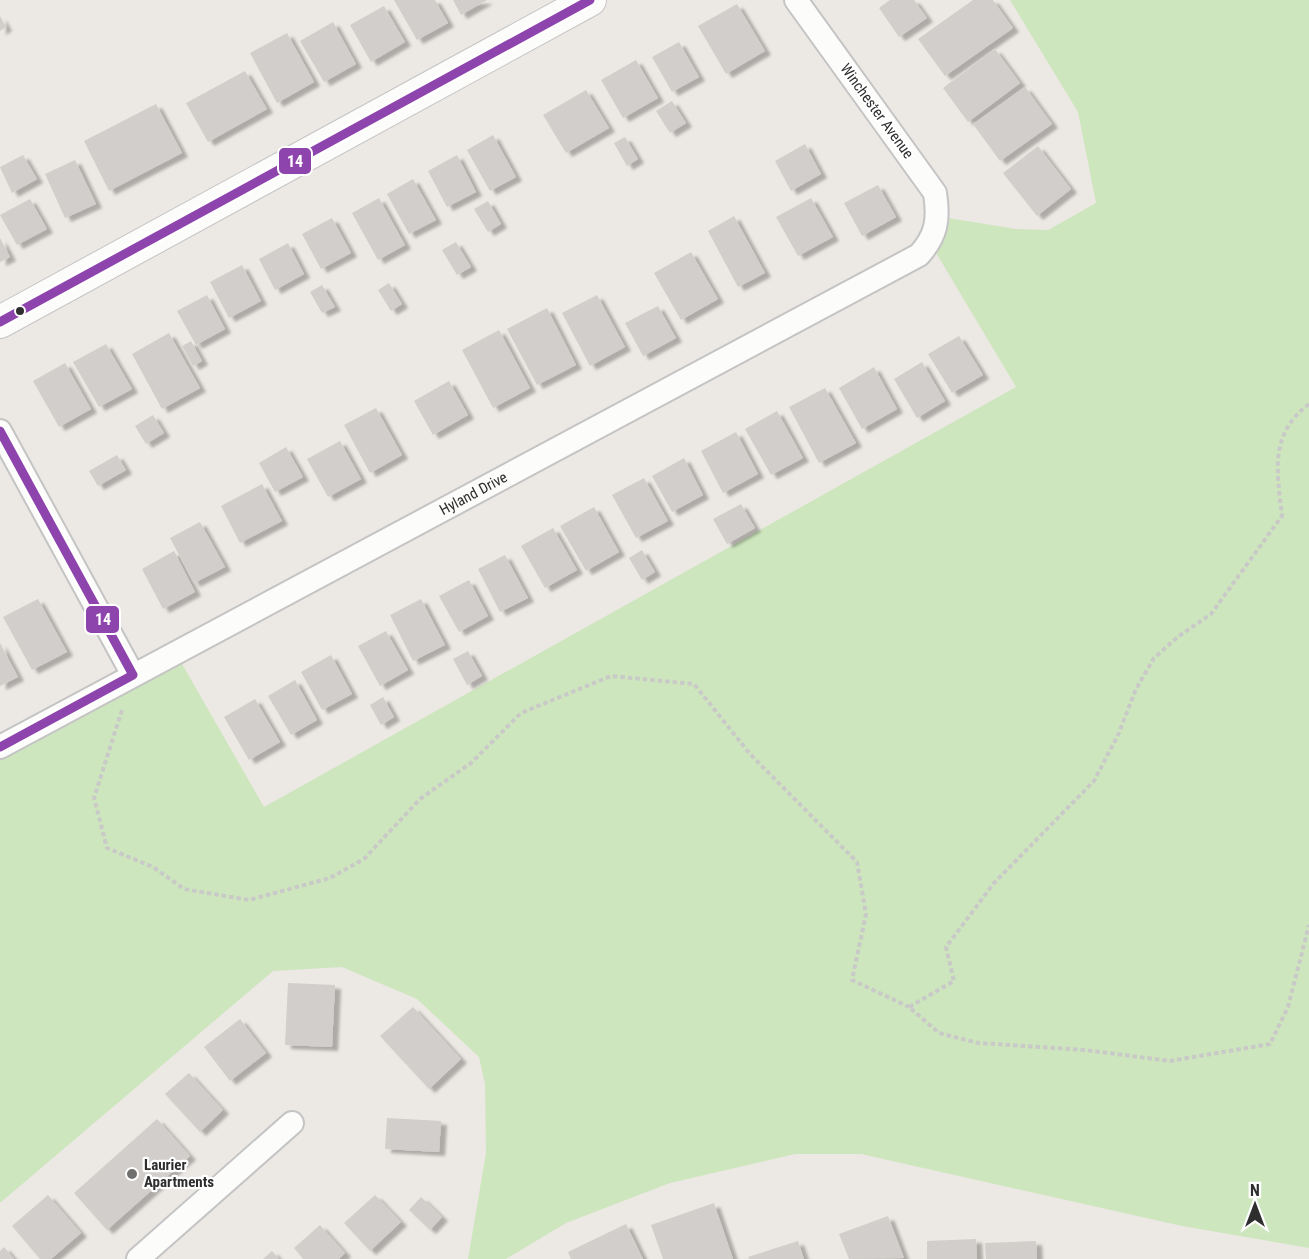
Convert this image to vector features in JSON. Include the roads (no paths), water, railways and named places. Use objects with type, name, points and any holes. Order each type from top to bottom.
[{"type":"street","points":[[0,322],[590,0]]},
{"type":"street","name":"Winchester Avenue","points":[[796,0],[935,193],[939,216],[936,228]]},
{"type":"street","name":"Hyland Drive","points":[[0,747],[919,255],[931,242],[936,228]]},
{"type":"street","points":[[0,431],[133,675]]},
{"type":"street","points":[[138,1259],[291,1123]]},
{"type":"place","name":"Laurier Apartments","points":[[132,1174]]}]
